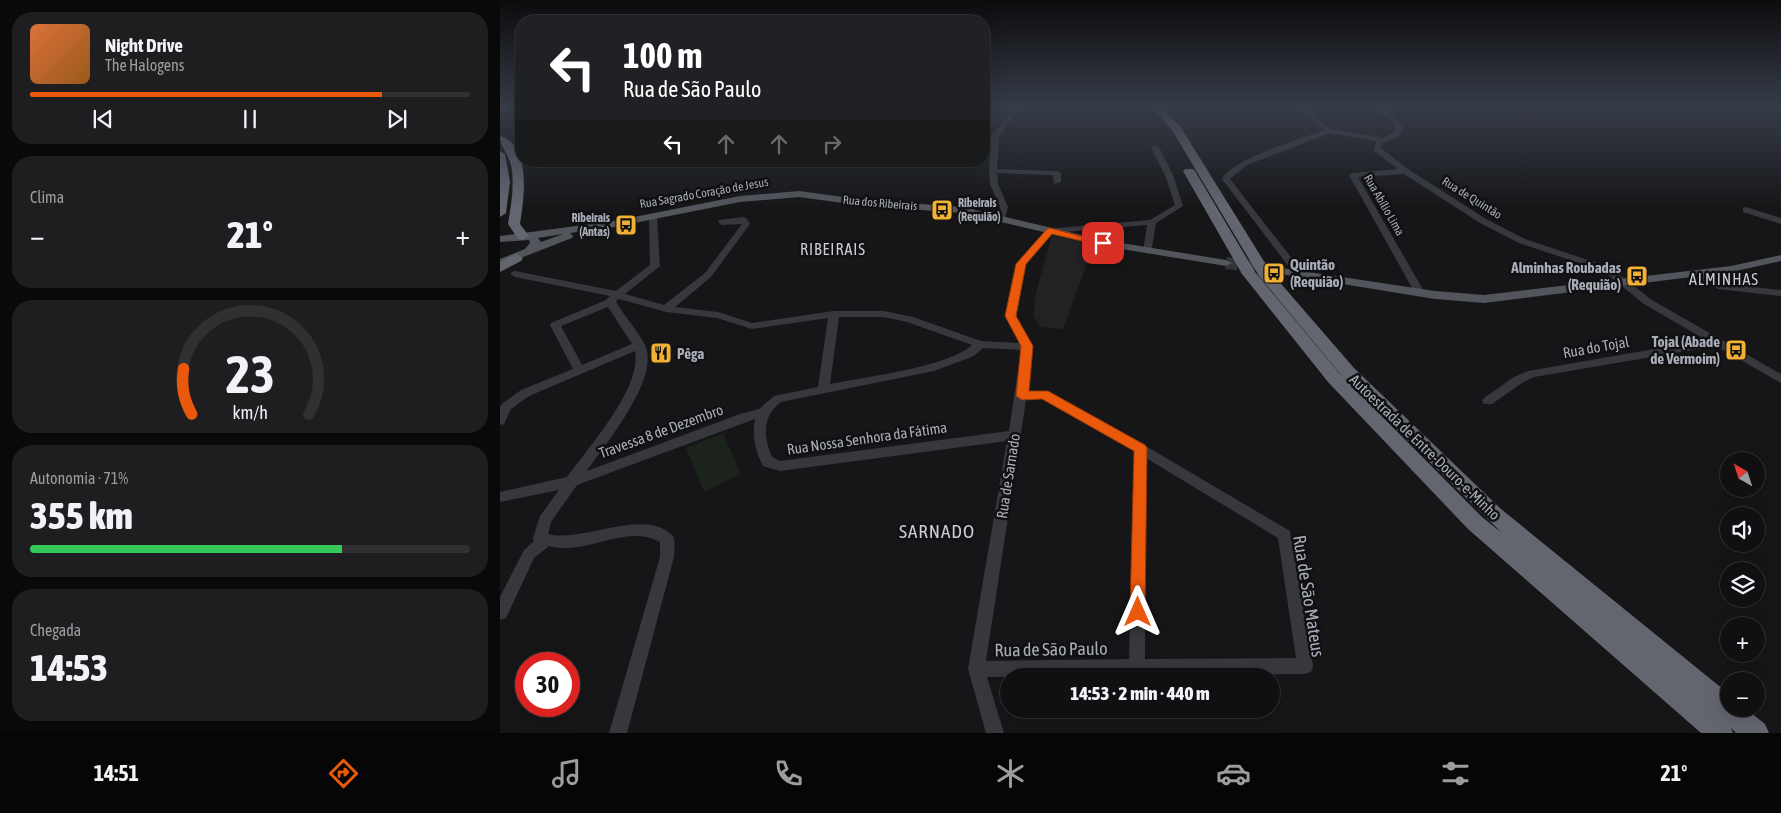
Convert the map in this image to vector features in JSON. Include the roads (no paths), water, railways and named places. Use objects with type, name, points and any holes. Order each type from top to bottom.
[{"type":"highway","points":[[501,140],[512,150],[515,158]]},
{"type":"highway","name":"Autoestrada de Entre-Douro-e-Minho","points":[[1171,140],[1249,274],[1334,378],[1475,523],[1720,733]]},
{"type":"highway","name":"Autoestrada de Entre-Douro-e-Minho","points":[[1183,140],[1264,273],[1348,372],[1494,515],[1756,733]]},
{"type":"highway","points":[[500,154],[504,182],[500,213]]},
{"type":"highway","points":[[516,167],[518,185],[514,224],[524,236]]},
{"type":"highway","points":[[500,268],[516,258]]},
{"type":"main road","name":"Rua Sagrado Coração de Jesus","points":[[500,239],[614,224],[740,199],[799,194]]},
{"type":"main road","name":"Rua dos Ribeirais","points":[[799,194],[865,203],[956,209],[1148,251],[1226,263]]},
{"type":"main road","name":"Rua Sagrado Coração de Jesus","points":[[500,263],[568,236],[614,224]]},
{"type":"main road","points":[[524,236],[536,239],[536,243],[531,250]]},
{"type":"main road","points":[[1269,269],[1420,293],[1484,299],[1731,270],[1781,258]]},
{"type":"street","points":[[995,140],[994,184],[1004,207],[1001,218]]},
{"type":"street","points":[[1299,274],[1226,179],[1227,176],[1244,163],[1307,140]]},
{"type":"street","name":"Rua de Quintão","points":[[1384,140],[1377,145],[1377,149],[1381,154],[1484,222],[1508,234],[1606,269],[1648,302],[1781,378]]},
{"type":"street","points":[[1027,346],[1011,316],[1021,264],[1050,230],[1152,222],[1179,206],[1169,175],[1155,147]]},
{"type":"street","points":[[994,171],[1057,173],[1057,182]]},
{"type":"street","name":"Rua Abílio Lima","points":[[1406,171],[1353,175],[1420,293]]},
{"type":"street","points":[[1746,210],[1781,221]]},
{"type":"street","points":[[579,370],[555,325],[613,299],[656,266],[653,217]]},
{"type":"street","points":[[666,309],[708,275],[746,224],[743,220],[738,219],[722,222]]},
{"type":"street","points":[[1148,251],[1152,222]]},
{"type":"street","points":[[514,274],[604,291],[613,299],[640,345],[643,364],[629,400],[545,520],[540,538],[545,541],[556,542],[632,531],[652,531],[661,534],[667,539],[667,557],[618,733]]},
{"type":"street","points":[[1696,274],[1718,286],[1781,293]]},
{"type":"street","points":[[613,299],[666,309],[718,315],[752,326],[834,314],[873,313],[909,319],[980,344],[1027,346]]},
{"type":"street","points":[[824,388],[834,314]]},
{"type":"street","name":"Rua do Tojal","points":[[1488,401],[1518,380],[1532,374],[1718,342]]},
{"type":"street","points":[[763,414],[767,406],[778,399],[824,388],[934,367],[970,353],[980,344]]},
{"type":"street","points":[[500,422],[506,407],[512,400],[640,345]]},
{"type":"street","name":"Rua de Sarnado","points":[[995,733],[976,668],[1022,396],[1027,346]]},
{"type":"street","points":[[1022,396],[1044,394],[1140,448],[1137,666]]},
{"type":"street","name":"Travessa 8 de Dezembro","points":[[500,497],[571,482],[744,417],[763,414]]},
{"type":"street","name":"Rua Nossa Senhora da Fátima","points":[[763,414],[761,422],[763,454],[768,462],[780,466],[1014,435]]},
{"type":"street","name":"Rua de São Mateus","points":[[1137,666],[1305,666],[1285,535],[1140,448]]},
{"type":"street","points":[[500,613],[528,554],[545,541]]},
{"type":"street","name":"Rua de São Paulo","points":[[976,668],[1137,666]]},
{"type":"tunnel","points":[[1226,263],[1269,269]]},
{"type":"place","name":"Ribeirais (Requião)","points":[[942,210]]},
{"type":"place","name":"Ribeirais (Antas)","points":[[626,225]]},
{"type":"place","name":"Quintão (Requião)","points":[[1274,273]]},
{"type":"place","name":"Alminhas Roubadas (Requião)","points":[[1637,276]]},
{"type":"place","name":"Tojal (Abade de Vermoim)","points":[[1736,350]]},
{"type":"place","name":"Pêga","points":[[661,353]]},
{"type":"district","name":"RIBEIRAIS","points":[[833,249]]},
{"type":"district","name":"ALMINHAS","points":[[1724,279]]},
{"type":"district","name":"SARNADO","points":[[937,531]]}]
